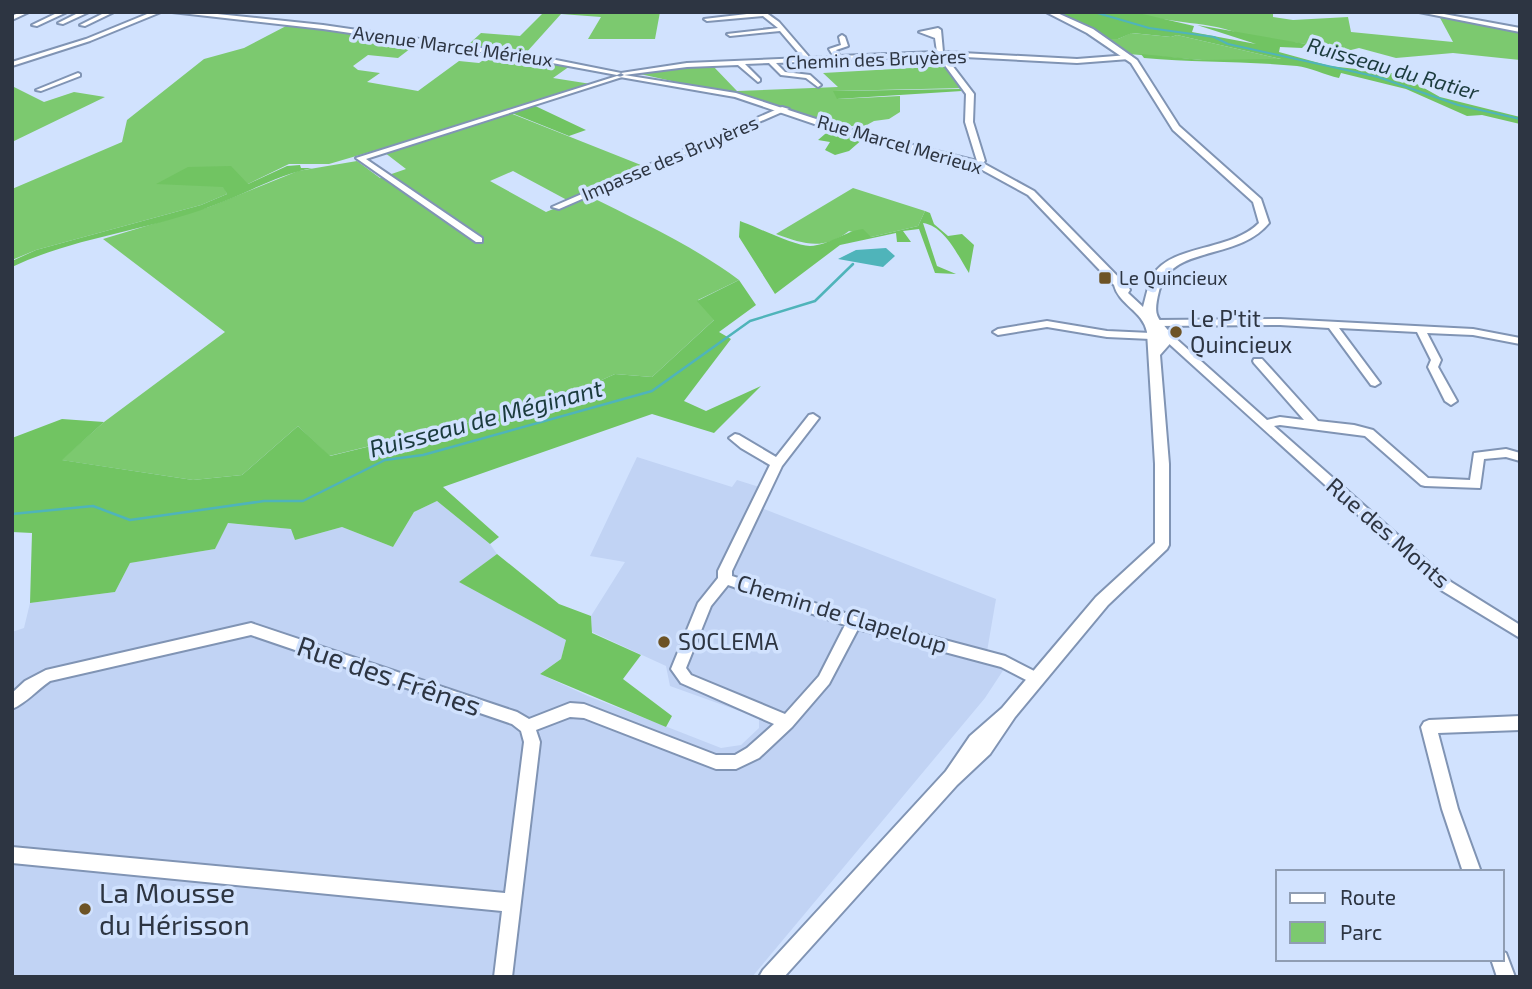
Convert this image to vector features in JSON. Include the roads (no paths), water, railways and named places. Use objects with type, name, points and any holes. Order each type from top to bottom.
[{"type":"main road","name":"Avenue Marcel Mérieux","points":[[175,12],[323,27],[537,58],[621,75]]},
{"type":"main road","points":[[1049,12],[1090,31],[1129,57],[1141,69],[1176,128],[1249,191],[1263,212],[1264,223],[1250,237],[1162,268],[1151,287],[1153,294],[1140,300]]},
{"type":"main road","name":"Rue Marcel Merieux","points":[[621,75],[736,95],[785,109],[844,131],[978,164],[1031,192],[1119,286],[1122,293],[1140,300],[1159,338],[1162,545],[1102,601],[1009,712],[998,732],[973,762],[951,779],[769,977]]},
{"type":"street","points":[[12,18],[26,12]]},
{"type":"street","points":[[35,24],[64,12]]},
{"type":"street","points":[[61,23],[86,12]]},
{"type":"street","points":[[83,26],[111,12]]},
{"type":"street","points":[[12,64],[88,40],[158,12]]},
{"type":"street","points":[[1422,12],[1520,30]]},
{"type":"street","points":[[707,19],[762,13],[782,29],[809,61]]},
{"type":"street","points":[[730,34],[782,29]]},
{"type":"street","points":[[937,36],[940,54],[970,94],[969,122],[981,161],[978,164]]},
{"type":"street","points":[[839,59],[832,49],[845,46],[842,37]]},
{"type":"street","name":"Chemin des Bruyères","points":[[479,240],[360,158],[621,75],[660,66],[940,54],[1101,60],[1129,57]]},
{"type":"street","points":[[772,63],[783,74],[808,76],[818,85]]},
{"type":"street","points":[[741,64],[758,80]]},
{"type":"street","points":[[39,90],[78,75]]},
{"type":"street","name":"Impasse des Bruyères","points":[[556,207],[785,109]]},
{"type":"street","points":[[998,332],[1046,324],[1107,334],[1159,338],[1332,325],[1473,332],[1520,341]]},
{"type":"street","points":[[1332,325],[1375,383]]},
{"type":"street","points":[[1420,329],[1436,360],[1433,368],[1451,401]]},
{"type":"street","name":"Rue des Monts","points":[[1159,338],[1181,348],[1446,586],[1520,632]]},
{"type":"street","points":[[1258,361],[1314,424]]},
{"type":"street","name":"Chemin de Clapeloup","points":[[813,418],[776,464],[730,560],[725,579],[854,622],[1005,662],[1037,679]]},
{"type":"street","points":[[1265,424],[1280,421],[1369,433],[1425,482],[1476,485],[1478,456],[1506,453],[1520,457]]},
{"type":"street","points":[[735,438],[744,447],[767,456],[776,464]]},
{"type":"street","points":[[725,579],[705,603],[678,668],[686,679],[787,722]]},
{"type":"street","points":[[503,977],[532,742],[527,727],[570,710],[584,711],[716,762],[736,762],[753,753],[787,722],[824,680],[854,622]]},
{"type":"street","name":"Rue des Frênes","points":[[12,703],[30,686],[46,677],[251,629],[517,719],[527,727]]},
{"type":"street","points":[[1471,870],[1450,809],[1429,727],[1520,723]]},
{"type":"street","points":[[12,855],[512,903]]},
{"type":"waterway","name":"Ruisseau du Ratier","points":[[1094,12],[1149,28],[1214,37],[1228,44],[1378,77],[1458,105],[1520,119]]},
{"type":"waterway","name":"Ruisseau de Méginant","points":[[12,514],[93,506],[130,520],[264,501],[303,501],[385,460],[423,455],[652,391],[750,321],[815,301],[853,264],[851,266]]},
{"type":"place","name":"Le Quincieux","points":[[1105,278]]},
{"type":"place","name":"Le P'tit Quincieux","points":[[1176,332]]},
{"type":"place","name":"SOCLEMA","points":[[664,642]]},
{"type":"place","name":"La Mousse du Hérisson","points":[[85,909]]}]
